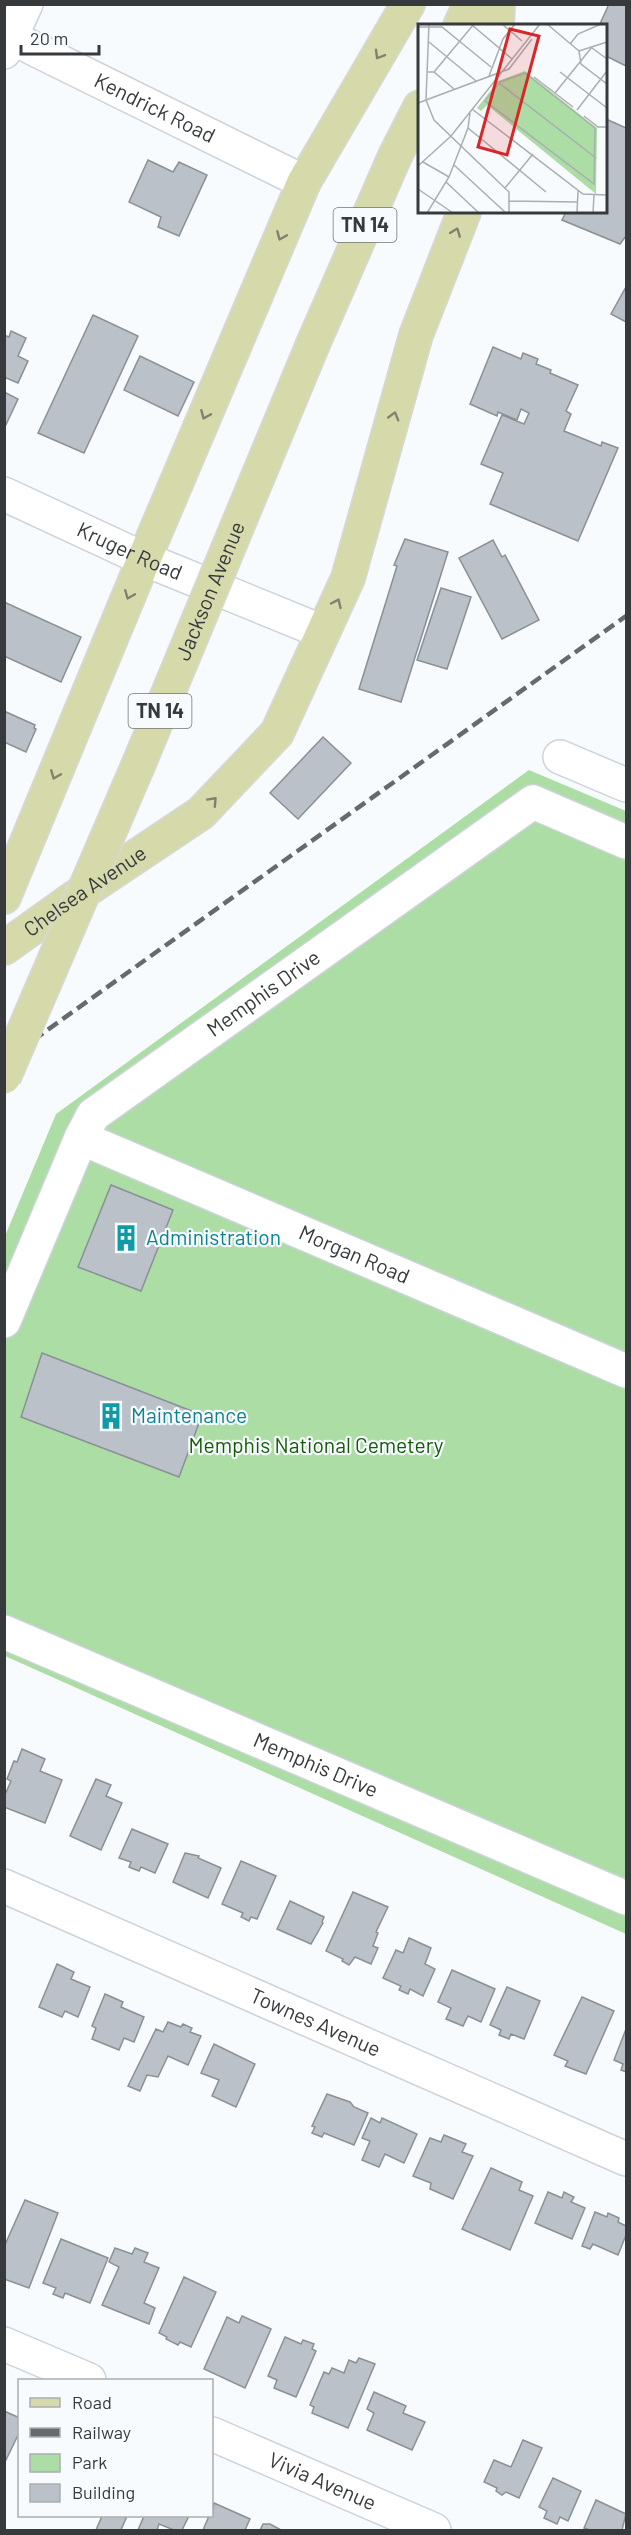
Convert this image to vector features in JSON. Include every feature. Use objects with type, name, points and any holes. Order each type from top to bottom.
[{"type":"main road","points":[[4,897],[304,182],[408,4]]},
{"type":"main road","points":[[461,24],[471,4]]},
{"type":"main road","points":[[497,24],[498,4]]},
{"type":"main road","name":"Jackson Avenue","points":[[4,1077],[137,768],[313,344],[395,156],[418,111]]},
{"type":"main road","name":"Chelsea Avenue","points":[[4,948],[201,813],[277,733],[348,578],[416,334],[464,213]]},
{"type":"street","points":[[7,41],[26,4]]},
{"type":"street","name":"Kendrick Road","points":[[7,41],[304,182]]},
{"type":"street","name":"Kruger Road","points":[[4,494],[144,559],[323,632]]},
{"type":"street","points":[[560,757],[627,785]]},
{"type":"street","name":"Memphis Drive","points":[[4,1321],[81,1138],[93,1115],[533,802],[627,842]]},
{"type":"street","name":"Morgan Road","points":[[81,1138],[627,1371]]},
{"type":"street","name":"Memphis Drive","points":[[4,1632],[627,1898]]},
{"type":"street","name":"Townes Avenue","points":[[4,1886],[627,2159]]},
{"type":"street","points":[[4,2344],[86,2379]]},
{"type":"street","name":"Vivia Avenue","points":[[213,2434],[434,2530]]},
{"type":"green space","name":"Memphis National Cemetery","points":[[529,770],[626,811],[626,1934],[5,1656],[5,1236],[56,1114]]},
{"type":"building","points":[[609,4],[626,4],[626,66],[607,56],[607,24],[600,24]]},
{"type":"building","points":[[607,119],[626,128],[626,236],[620,244],[562,220],[566,213],[607,213]]},
{"type":"building","points":[[148,160],[173,172],[179,162],[207,175],[179,236],[158,227],[161,217],[129,202]]},
{"type":"building","points":[[626,287],[626,322],[611,314]]},
{"type":"building","points":[[93,315],[138,336],[84,453],[38,433]]},
{"type":"building","points":[[11,331],[26,338],[18,356],[28,361],[18,383],[4,377],[4,335],[9,337]]},
{"type":"building","points":[[493,347],[521,359],[523,353],[538,359],[536,364],[578,385],[566,411],[571,414],[564,431],[601,446],[602,442],[618,448],[578,541],[490,504],[503,473],[481,464],[502,415],[524,424],[529,413],[521,409],[517,420],[498,412],[497,416],[470,404]]},
{"type":"building","points":[[140,356],[194,382],[178,416],[124,390]]},
{"type":"building","points":[[4,392],[18,399],[4,429]]},
{"type":"building","points":[[405,539],[448,552],[401,702],[359,689],[397,566],[394,565]]},
{"type":"building","points":[[493,540],[502,557],[505,555],[539,620],[502,639],[459,558]]},
{"type":"building","points":[[441,588],[471,597],[447,669],[417,660]]},
{"type":"building","points":[[4,602],[81,637],[61,682],[4,656]]},
{"type":"building","points":[[4,711],[35,725],[36,729],[26,752],[4,742]]},
{"type":"building","points":[[323,737],[351,763],[298,819],[270,793]]},
{"type":"building","name":"Administration","points":[[111,1185],[173,1210],[141,1291],[78,1267]]},
{"type":"building","name":"Maintenance","points":[[42,1353],[202,1415],[179,1477],[21,1417]]},
{"type":"building","points":[[22,1749],[45,1759],[40,1771],[62,1780],[45,1823],[4,1807],[4,1797],[11,1781],[7,1779]]},
{"type":"building","points":[[96,1779],[111,1785],[106,1796],[122,1803],[101,1850],[70,1836]]},
{"type":"building","points":[[132,1829],[168,1844],[155,1873],[141,1867],[139,1871],[129,1867],[131,1862],[119,1858]]},
{"type":"building","points":[[185,1853],[199,1856],[198,1858],[221,1868],[208,1898],[173,1882]]},
{"type":"building","points":[[241,1861],[276,1876],[257,1919],[251,1917],[249,1921],[241,1917],[243,1913],[222,1904]]},
{"type":"building","points":[[353,1892],[388,1907],[376,1932],[378,1933],[373,1946],[378,1948],[371,1964],[355,1957],[349,1965],[342,1961],[343,1959],[326,1951]]},
{"type":"building","points":[[290,1901],[324,1917],[311,1944],[277,1929]]},
{"type":"building","points":[[409,1938],[431,1948],[425,1964],[435,1969],[423,1996],[410,1989],[408,1994],[399,1990],[401,1986],[383,1978],[396,1950],[403,1953]]},
{"type":"building","points":[[57,1964],[74,1972],[71,1979],[90,1987],[78,2017],[65,2011],[62,2017],[39,2007]]},
{"type":"building","points":[[452,1970],[495,1989],[481,2022],[468,2016],[463,2026],[446,2019],[451,2008],[438,2002]]},
{"type":"building","points":[[507,1987],[540,2001],[524,2039],[511,2034],[509,2039],[499,2035],[501,2030],[490,2025]]},
{"type":"building","points":[[105,1994],[123,2002],[121,2007],[144,2017],[134,2042],[124,2038],[119,2050],[92,2039],[96,2028],[92,2026]]},
{"type":"building","points":[[582,1997],[614,2011],[586,2074],[565,2066],[568,2061],[554,2055]]},
{"type":"building","points":[[168,2022],[181,2027],[183,2024],[192,2028],[190,2032],[201,2036],[188,2065],[168,2056],[158,2077],[147,2075],[140,2091],[128,2086],[156,2029],[163,2032]]},
{"type":"building","points":[[626,2029],[626,2072],[621,2070],[623,2064],[614,2060]]},
{"type":"building","points":[[214,2044],[255,2064],[236,2107],[212,2096],[219,2080],[201,2073]]},
{"type":"building","points":[[327,2094],[350,2102],[354,2107],[368,2113],[354,2145],[324,2133],[322,2137],[312,2133],[315,2127],[312,2126]]},
{"type":"building","points":[[371,2118],[380,2123],[382,2118],[417,2134],[404,2163],[385,2154],[379,2167],[362,2160],[370,2141],[362,2138]]},
{"type":"building","points":[[444,2135],[466,2144],[462,2152],[473,2156],[453,2199],[430,2189],[431,2183],[413,2176],[430,2138],[441,2142]]},
{"type":"building","points":[[491,2168],[522,2182],[519,2190],[533,2196],[510,2250],[462,2229]]},
{"type":"building","points":[[548,2192],[562,2198],[564,2192],[574,2197],[571,2202],[585,2208],[572,2239],[535,2223]]},
{"type":"building","points":[[25,2200],[58,2213],[29,2288],[4,2279],[4,2247]]},
{"type":"building","points":[[595,2212],[607,2217],[608,2213],[619,2218],[618,2222],[626,2226],[626,2235],[618,2255],[593,2244],[590,2249],[582,2246]]},
{"type":"building","points":[[61,2239],[108,2258],[90,2303],[65,2293],[63,2298],[53,2294],[56,2288],[43,2283]]},
{"type":"building","points":[[115,2248],[132,2254],[135,2248],[148,2253],[144,2262],[159,2268],[144,2303],[155,2308],[149,2324],[102,2305],[119,2267],[109,2262]]},
{"type":"building","points":[[184,2277],[216,2292],[191,2347],[180,2342],[178,2345],[159,2333]]},
{"type":"building","points":[[242,2316],[271,2329],[245,2388],[204,2369],[227,2317],[239,2323]]},
{"type":"building","points":[[285,2337],[301,2344],[303,2340],[314,2344],[312,2349],[316,2351],[296,2397],[274,2388],[277,2380],[268,2376]]},
{"type":"building","points":[[359,2358],[375,2364],[348,2428],[312,2413],[314,2407],[310,2405],[324,2372],[329,2374],[332,2368],[344,2373],[349,2360],[356,2363]]},
{"type":"building","points":[[374,2392],[406,2406],[403,2413],[425,2422],[412,2450],[367,2430],[374,2413],[367,2409]]},
{"type":"building","points":[[4,2411],[18,2417],[18,2435],[4,2464]]},
{"type":"building","points":[[523,2440],[542,2448],[519,2498],[506,2492],[502,2495],[496,2491],[497,2488],[484,2482],[494,2460],[511,2467]]},
{"type":"building","points":[[553,2478],[581,2491],[568,2521],[560,2517],[557,2524],[544,2518],[547,2511],[539,2507]]},
{"type":"building","points":[[596,2500],[626,2514],[622,2530],[584,2528]]},
{"type":"building","points":[[214,2503],[250,2519],[245,2530],[203,2530],[209,2517],[213,2517]]},
{"type":"building","points":[[102,2517],[127,2517],[121,2530],[96,2530]]},
{"type":"building","points":[[144,2517],[188,2517],[182,2530],[174,2530],[159,2524],[157,2530],[138,2530]]},
{"type":"building","points":[[263,2524],[270,2524],[281,2530],[260,2530]]},
{"type":"railway","points":[[4,1061],[626,616]]},
{"type":"place","name":"Administration","points":[[126,1238]]},
{"type":"place","name":"Maintenance","points":[[111,1416]]}]
